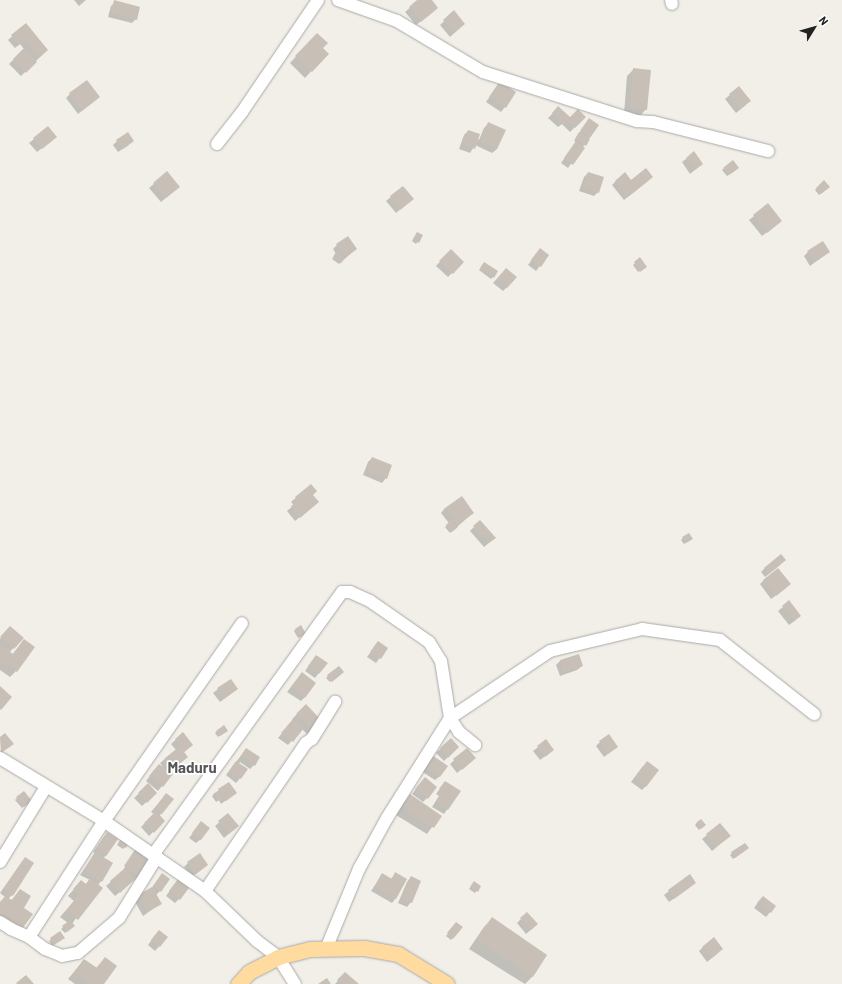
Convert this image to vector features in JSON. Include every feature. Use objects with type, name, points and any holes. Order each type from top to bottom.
[{"type":"main road","points":[[238,984],[248,972],[278,957],[310,950],[364,948],[398,954],[447,984]]},
{"type":"street","points":[[217,144],[242,112],[318,0]]},
{"type":"street","points":[[338,0],[397,21],[483,72],[637,121],[654,122],[768,151]]},
{"type":"street","points":[[0,922],[11,930],[29,937],[45,949],[62,956],[78,953],[119,918],[155,856],[342,592],[350,592],[370,601],[429,642],[441,661],[450,718],[459,732],[475,745]]},
{"type":"street","points":[[29,937],[104,821],[242,623]]},
{"type":"street","points":[[326,949],[359,870],[387,818],[450,718],[550,651],[642,628],[720,640],[814,714]]},
{"type":"street","points":[[204,891],[306,743],[312,739],[335,702]]},
{"type":"street","points":[[0,758],[104,821],[204,891],[258,941],[278,957],[295,984]]},
{"type":"street","points":[[0,862],[46,787]]},
{"type":"building","points":[[114,0],[140,7],[137,20],[111,13]]},
{"type":"building","points":[[417,0],[432,0],[438,8],[421,22],[409,7]]},
{"type":"building","points":[[454,10],[465,24],[454,33],[443,20]]},
{"type":"building","points":[[26,23],[48,50],[39,58],[24,40],[19,45],[11,35]]},
{"type":"building","points":[[317,33],[328,43],[323,48],[329,54],[312,72],[295,56]]},
{"type":"building","points":[[24,48],[37,62],[26,73],[13,59]]},
{"type":"building","points":[[633,68],[651,70],[647,110],[630,108]]},
{"type":"building","points":[[87,80],[100,97],[82,111],[69,93]]},
{"type":"building","points":[[500,81],[516,92],[506,108],[489,97]]},
{"type":"building","points":[[739,86],[751,101],[740,109],[729,94]]},
{"type":"building","points":[[558,106],[570,117],[578,109],[586,117],[575,128],[567,120],[563,124],[552,113]]},
{"type":"building","points":[[589,118],[599,125],[590,138],[580,131]]},
{"type":"building","points":[[488,122],[506,130],[497,149],[480,142]]},
{"type":"building","points":[[48,126],[57,137],[42,149],[33,138]]},
{"type":"building","points":[[468,130],[480,134],[475,149],[463,145]]},
{"type":"building","points":[[128,132],[134,141],[123,149],[116,140]]},
{"type":"building","points":[[579,132],[590,139],[586,146],[575,139]]},
{"type":"building","points":[[576,141],[585,148],[573,165],[564,158]]},
{"type":"building","points":[[694,151],[703,164],[695,170],[686,158]]},
{"type":"building","points":[[733,160],[739,168],[729,175],[723,168]]},
{"type":"building","points":[[646,168],[653,177],[628,197],[615,181],[625,172],[631,180]]},
{"type":"building","points":[[167,171],[180,187],[166,198],[153,183]]},
{"type":"building","points":[[588,172],[604,177],[599,193],[582,187]]},
{"type":"building","points":[[824,180],[830,187],[821,194],[816,188]]},
{"type":"building","points":[[403,186],[414,199],[400,210],[390,196]]},
{"type":"building","points":[[768,203],[782,221],[767,233],[753,215]]},
{"type":"building","points":[[417,232],[423,235],[419,243],[413,239]]},
{"type":"building","points":[[348,236],[357,249],[346,257],[336,244]]},
{"type":"building","points":[[823,241],[830,252],[815,262],[807,251]]},
{"type":"building","points":[[540,248],[549,255],[541,267],[531,260]]},
{"type":"building","points":[[451,249],[464,262],[453,274],[439,261]]},
{"type":"building","points":[[336,252],[345,258],[341,263],[333,257]]},
{"type":"building","points":[[640,257],[647,267],[640,272],[634,262]]},
{"type":"building","points":[[484,262],[498,271],[494,278],[480,268]]},
{"type":"building","points":[[506,268],[517,277],[507,288],[497,279]]},
{"type":"building","points":[[372,457],[392,465],[387,479],[367,471]]},
{"type":"building","points":[[311,484],[317,491],[313,495],[319,502],[300,518],[291,506],[298,501],[295,497]]},
{"type":"building","points":[[462,496],[474,513],[457,525],[445,508]]},
{"type":"building","points":[[451,520],[458,527],[452,532],[446,525]]},
{"type":"building","points":[[480,520],[496,538],[489,543],[473,526]]},
{"type":"building","points":[[689,533],[693,539],[686,543],[682,537]]},
{"type":"building","points":[[781,554],[786,560],[769,574],[764,568]]},
{"type":"building","points":[[778,568],[791,584],[776,596],[763,580]]},
{"type":"building","points":[[789,600],[801,616],[794,621],[782,606]]},
{"type":"building","points":[[301,625],[306,634],[300,637],[295,629]]},
{"type":"building","points":[[10,626],[24,638],[14,649],[0,637]]},
{"type":"building","points":[[24,639],[35,647],[17,672],[6,663],[4,666],[0,663],[0,645],[13,654]]},
{"type":"building","points":[[378,641],[388,648],[381,659],[370,652]]},
{"type":"building","points":[[579,654],[583,666],[564,672],[560,660]]},
{"type":"building","points":[[316,655],[328,663],[319,674],[308,666]]},
{"type":"building","points":[[339,666],[344,672],[332,682],[327,675]]},
{"type":"building","points":[[302,672],[316,683],[305,698],[291,687]]},
{"type":"building","points":[[231,679],[238,689],[224,699],[217,688]]},
{"type":"building","points":[[0,686],[12,697],[1,710],[0,709]]},
{"type":"building","points":[[306,704],[322,721],[312,731],[296,714]]},
{"type":"building","points":[[293,719],[304,728],[293,742],[281,733]]},
{"type":"building","points":[[224,725],[228,731],[220,736],[216,731]]},
{"type":"building","points":[[183,732],[193,745],[184,752],[188,757],[172,770],[164,759],[180,746],[175,739]]},
{"type":"building","points":[[5,733],[14,744],[1,753],[0,737]]},
{"type":"building","points":[[609,734],[618,747],[608,754],[599,741]]},
{"type":"building","points":[[451,738],[459,747],[448,758],[440,748]]},
{"type":"building","points":[[546,739],[554,750],[545,757],[537,746]]},
{"type":"building","points":[[246,748],[260,757],[255,766],[241,756]]},
{"type":"building","points":[[467,748],[476,758],[462,770],[453,759]]},
{"type":"building","points":[[432,755],[448,766],[440,777],[425,767]]},
{"type":"building","points":[[236,761],[248,769],[241,779],[229,771]]},
{"type":"building","points":[[647,761],[659,770],[646,787],[635,777]]},
{"type":"building","points":[[159,764],[173,774],[163,787],[149,776]]},
{"type":"building","points":[[425,777],[437,787],[428,799],[415,789]]},
{"type":"building","points":[[445,781],[461,791],[448,810],[436,802],[442,791],[439,789]]},
{"type":"building","points":[[229,782],[237,793],[226,801],[218,789]]},
{"type":"building","points":[[148,783],[157,793],[147,803],[138,793]]},
{"type":"building","points":[[24,791],[32,801],[24,807],[16,797]]},
{"type":"building","points":[[218,791],[223,798],[218,801],[213,794]]},
{"type":"building","points":[[166,793],[174,799],[162,814],[155,808]]},
{"type":"building","points":[[410,794],[442,816],[434,828],[402,809]]},
{"type":"building","points":[[156,811],[165,821],[154,833],[144,823]]},
{"type":"building","points":[[228,813],[239,826],[229,834],[218,821]]},
{"type":"building","points":[[701,819],[706,825],[701,829],[696,823]]},
{"type":"building","points":[[201,821],[210,828],[201,840],[192,833]]},
{"type":"building","points":[[720,823],[731,836],[716,847],[706,834]]},
{"type":"building","points":[[107,832],[118,839],[107,855],[96,848]]},
{"type":"building","points":[[122,838],[129,843],[126,848],[118,843]]},
{"type":"building","points":[[745,843],[749,848],[735,858],[731,852]]},
{"type":"building","points":[[136,848],[152,858],[140,877],[124,866]]},
{"type":"building","points":[[95,852],[113,863],[102,882],[84,870]]},
{"type":"building","points":[[200,853],[208,865],[196,874],[187,862]]},
{"type":"building","points":[[25,857],[34,863],[13,896],[3,889]]},
{"type":"building","points":[[125,868],[135,879],[120,893],[110,881]]},
{"type":"building","points":[[395,872],[407,879],[396,899],[374,887],[382,873],[392,879]]},
{"type":"building","points":[[162,873],[170,879],[161,892],[153,886]]},
{"type":"building","points":[[690,874],[696,883],[674,899],[668,890]]},
{"type":"building","points":[[411,876],[421,881],[412,903],[401,898]]},
{"type":"building","points":[[90,878],[103,888],[78,920],[66,911],[79,894],[73,889],[81,880],[86,884]]},
{"type":"building","points":[[178,879],[189,888],[180,900],[169,891]]},
{"type":"building","points":[[474,881],[481,886],[478,892],[470,887]]},
{"type":"building","points":[[152,887],[162,904],[147,912],[138,895]]},
{"type":"building","points":[[20,889],[31,896],[24,908],[33,914],[22,929],[0,914],[0,903],[5,896],[12,900]]},
{"type":"building","points":[[763,896],[776,906],[771,913],[757,903]]},
{"type":"building","points":[[527,912],[538,924],[531,930],[520,918]]},
{"type":"building","points":[[492,917],[547,955],[533,977],[477,940]]},
{"type":"building","points":[[70,920],[75,926],[67,932],[62,926]]},
{"type":"building","points":[[456,922],[463,927],[453,939],[447,933]]},
{"type":"building","points":[[159,930],[168,937],[160,947],[151,940]]},
{"type":"building","points":[[60,931],[65,938],[54,945],[50,938]]},
{"type":"building","points":[[714,937],[723,949],[712,958],[702,947]]},
{"type":"building","points":[[105,957],[117,966],[104,984],[90,984],[74,972],[84,959],[97,968]]},
{"type":"building","points":[[345,972],[359,984],[342,984],[337,980]]},
{"type":"building","points":[[26,975],[34,984],[16,983]]},
{"type":"building","points":[[327,978],[331,984],[318,984]]},
{"type":"district","name":"Maduru","points":[[192,768]]}]
